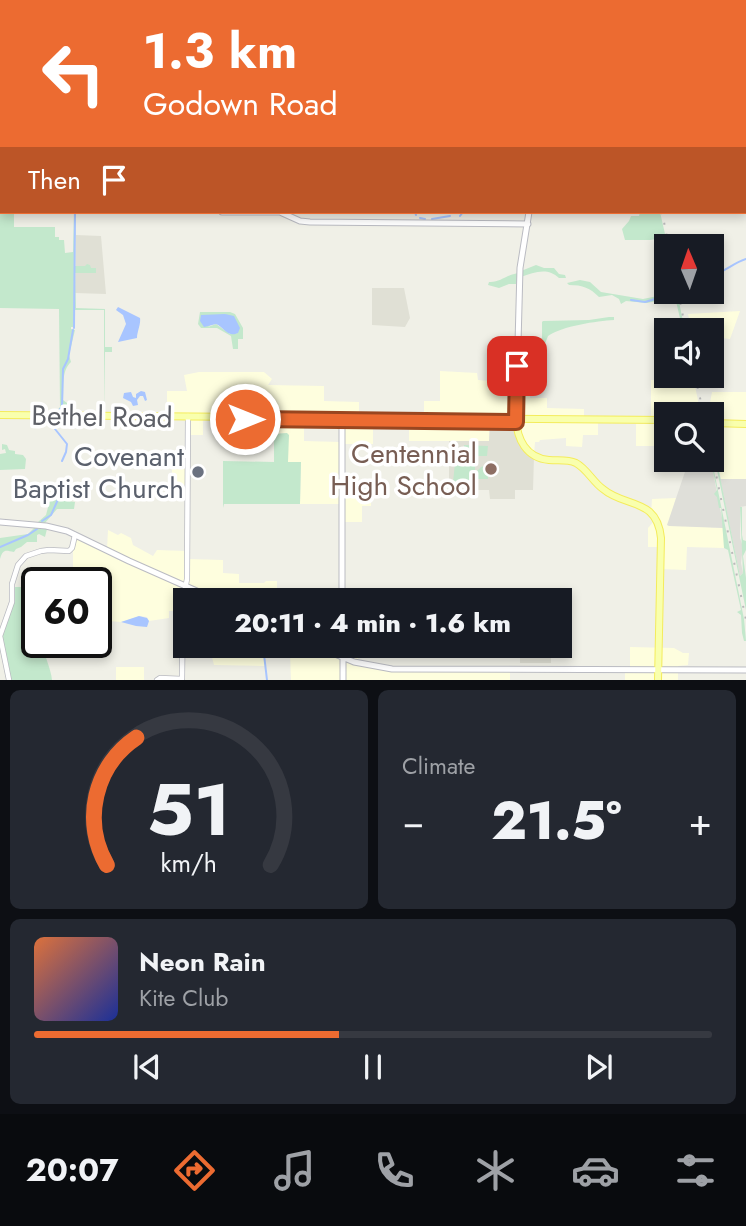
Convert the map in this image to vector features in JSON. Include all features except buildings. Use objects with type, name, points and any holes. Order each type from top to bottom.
[{"type":"main road","points":[[286,214],[300,221],[310,222],[528,224]]},
{"type":"main road","points":[[529,214],[520,268],[516,420],[519,438],[531,454],[545,460],[564,460],[576,464],[607,492],[637,503],[653,517],[661,541],[658,680]]},
{"type":"main road","name":"Bethel Road","points":[[0,416],[654,422]]},
{"type":"main road","points":[[342,419],[342,588]]},
{"type":"main road","points":[[724,422],[746,422]]},
{"type":"main road","points":[[724,422],[746,422]]},
{"type":"main road","points":[[0,522],[52,527],[191,588]]},
{"type":"main road","points":[[342,658],[344,680]]},
{"type":"main road","points":[[345,658],[370,668]]},
{"type":"main road","points":[[348,658],[393,666],[746,669]]},
{"type":"main road","points":[[360,664],[406,670],[658,668]]},
{"type":"street","points":[[157,680],[182,678],[183,600],[187,586],[188,418]]},
{"type":"street","points":[[9,680],[0,636],[12,602],[17,566],[22,559],[46,550],[69,551],[75,535]]},
{"type":"shaded area","points":[[0,214],[14,214],[14,227],[55,227],[55,237],[64,240],[65,253],[73,252],[76,214],[75,266],[87,264],[96,268],[96,273],[75,273],[76,308],[105,309],[105,347],[112,347],[112,352],[105,352],[104,412],[104,310],[74,310],[75,327],[71,329],[75,330],[69,355],[71,362],[64,375],[63,385],[63,400],[71,408],[58,413],[59,309],[0,308]]},
{"type":"shaded area","points":[[660,214],[665,234],[654,234],[654,239],[625,240],[622,229],[631,216]]},
{"type":"shaded area","points":[[76,235],[101,236],[106,294],[75,293]]},
{"type":"shaded area","points":[[536,265],[554,268],[566,278],[559,278],[550,272],[536,272],[521,277],[521,271]]},
{"type":"shaded area","points":[[519,273],[516,284],[499,288],[488,285],[489,282]]},
{"type":"shaded area","points":[[580,280],[590,282],[601,292],[643,299],[654,297],[654,302],[626,301],[621,304],[619,299],[612,295],[599,297],[586,288],[567,283]]},
{"type":"shaded area","points":[[372,288],[404,288],[410,318],[405,327],[372,325]]},
{"type":"shaded area","points":[[677,304],[679,304],[682,318],[680,318]]},
{"type":"shaded area","points":[[740,311],[730,339],[724,338],[724,318],[689,318],[688,314]]},
{"type":"shaded area","points":[[200,312],[230,312],[235,314],[243,328],[243,339],[238,339],[238,349],[233,349],[231,336],[217,328],[201,328],[198,324]],"holes":[[[225,314],[238,333],[230,334],[216,324],[208,327]]]},
{"type":"shaded area","points":[[614,317],[614,320],[554,332],[548,336],[543,349],[520,354],[520,347],[542,341],[543,321]]},
{"type":"shaded area","points":[[440,371],[477,373],[478,380],[502,382],[502,390],[517,390],[517,379],[530,380],[530,398],[547,398],[547,408],[584,409],[584,423],[598,423],[598,435],[583,435],[582,447],[566,446],[566,438],[540,440],[535,442],[534,454],[525,451],[513,418],[424,417],[424,401],[440,401]]},
{"type":"shaded area","points":[[199,372],[264,372],[272,379],[268,385],[324,386],[324,401],[359,402],[359,416],[167,415],[167,391],[187,391],[184,375]]},
{"type":"shaded area","points":[[651,380],[654,380],[654,388],[695,388],[698,402],[654,402],[654,446],[636,446],[636,424],[651,424]]},
{"type":"shaded area","points":[[712,392],[746,392],[746,479],[721,479],[720,472],[724,472],[724,402],[710,402]]},
{"type":"shaded area","points":[[203,420],[203,435],[188,435],[188,421]]},
{"type":"shaded area","points":[[224,420],[236,420],[236,439],[224,439]]},
{"type":"shaded area","points":[[272,421],[304,421],[304,441],[340,442],[339,423],[373,422],[373,444],[342,444],[342,489],[371,489],[371,506],[362,506],[362,522],[342,522],[342,504],[300,504],[301,463],[288,462],[287,433],[274,434]]},
{"type":"shaded area","points":[[409,421],[490,422],[489,441],[409,441]]},
{"type":"shaded area","name":"Centennial High School","points":[[490,422],[514,424],[534,457],[533,490],[515,490],[515,499],[490,499],[489,490],[469,490],[469,482],[449,482],[449,441],[489,441]]},
{"type":"shaded area","points":[[287,433],[288,462],[301,462],[300,504],[224,504],[223,508],[223,461],[274,462],[274,434]]},
{"type":"shaded area","points":[[2,444],[15,451],[15,454],[23,455],[26,459],[25,469],[0,470],[0,454],[6,453],[5,449],[2,450]]},
{"type":"shaded area","points":[[464,445],[488,446],[487,456],[464,456]]},
{"type":"shaded area","points":[[455,463],[475,465],[475,473],[488,465],[488,479],[474,479],[474,474],[469,482],[453,482]]},
{"type":"shaded area","points":[[172,467],[188,467],[188,485],[172,485]]},
{"type":"shaded area","points":[[685,472],[713,472],[724,528],[667,525]]},
{"type":"shaded area","points":[[713,472],[714,472],[744,619],[746,641],[742,633],[741,615],[737,612],[741,610],[728,550],[724,548],[721,508],[714,494],[717,490]]},
{"type":"shaded area","points":[[717,472],[740,576],[743,573],[740,507],[742,507],[742,535],[746,541],[743,556],[746,610]]},
{"type":"shaded area","points":[[720,479],[746,479],[746,506],[740,507],[743,573],[740,576]]},
{"type":"shaded area","points":[[64,487],[59,499],[75,502],[74,509],[57,509],[45,523],[38,522],[46,515],[52,492]]},
{"type":"shaded area","points":[[676,498],[668,525],[724,528],[724,548],[687,547],[686,570],[660,569],[660,547],[648,547],[648,528],[655,520],[651,514],[652,499]]},
{"type":"shaded area","points":[[36,526],[47,529],[45,537],[39,534],[37,542],[27,542],[14,552],[5,551],[0,559],[0,538],[28,534]]},
{"type":"shaded area","points":[[108,530],[131,538],[133,545],[153,556],[157,550],[187,551],[188,559],[223,560],[223,573],[239,574],[239,583],[277,581],[277,588],[173,588],[173,611],[169,611],[169,618],[149,621],[147,617],[139,616],[121,622],[112,621],[112,567],[73,567],[73,548],[77,535],[107,549]]},
{"type":"shaded area","points":[[13,587],[21,587],[21,658],[47,658],[52,680],[11,680],[2,641],[14,599]]},
{"type":"shaded area","points":[[630,647],[674,648],[689,653],[688,665],[678,666],[678,680],[625,680],[625,673],[630,672]]},
{"type":"shaded area","points":[[212,658],[264,658],[265,666],[214,665]]},
{"type":"shaded area","points":[[290,658],[358,658],[358,663],[373,667],[510,669],[510,680],[291,680]]},
{"type":"shaded area","points":[[520,658],[551,658],[551,663],[520,663]]},
{"type":"shaded area","points":[[116,667],[144,667],[144,680],[116,680]]},
{"type":"water","points":[[118,307],[140,318],[137,338],[118,342],[126,324],[123,315],[116,310]]},
{"type":"water","points":[[201,315],[234,316],[240,328],[238,333],[229,333],[216,324],[204,327],[200,321]]},
{"type":"water","points":[[131,392],[136,398],[136,394],[145,392],[147,400],[140,396],[138,405],[133,406],[123,398],[124,393]]},
{"type":"water","points":[[139,616],[147,618],[147,627],[121,622]]},
{"type":"waterway","points":[[74,328],[75,214]]},
{"type":"waterway","points":[[432,219],[450,216]]},
{"type":"waterway","points":[[420,218],[425,219]]},
{"type":"waterway","points":[[724,270],[746,259]]},
{"type":"waterway","points":[[631,300],[645,302],[654,299]]},
{"type":"waterway","points":[[57,413],[62,407],[63,369],[68,359],[73,330]]},
{"type":"waterway","points":[[54,423],[55,429],[67,444],[62,461]]},
{"type":"waterway","points":[[42,521],[51,515],[60,495]]},
{"type":"waterway","points":[[0,547],[37,529]]},
{"type":"waterway","points":[[264,658],[267,680]]},
{"type":"railway","points":[[662,214],[666,234]]},
{"type":"railway","points":[[680,304],[683,318]]},
{"type":"railway","points":[[698,388],[701,402]]},
{"type":"railway","points":[[716,472],[746,620]]},
{"type":"place","name":"Centennial High School","points":[[491,469]]},
{"type":"place","name":"Covenant Baptist Church","points":[[198,472]]},
{"type":"route","points":[[245,419],[516,422],[517,366]]}]
